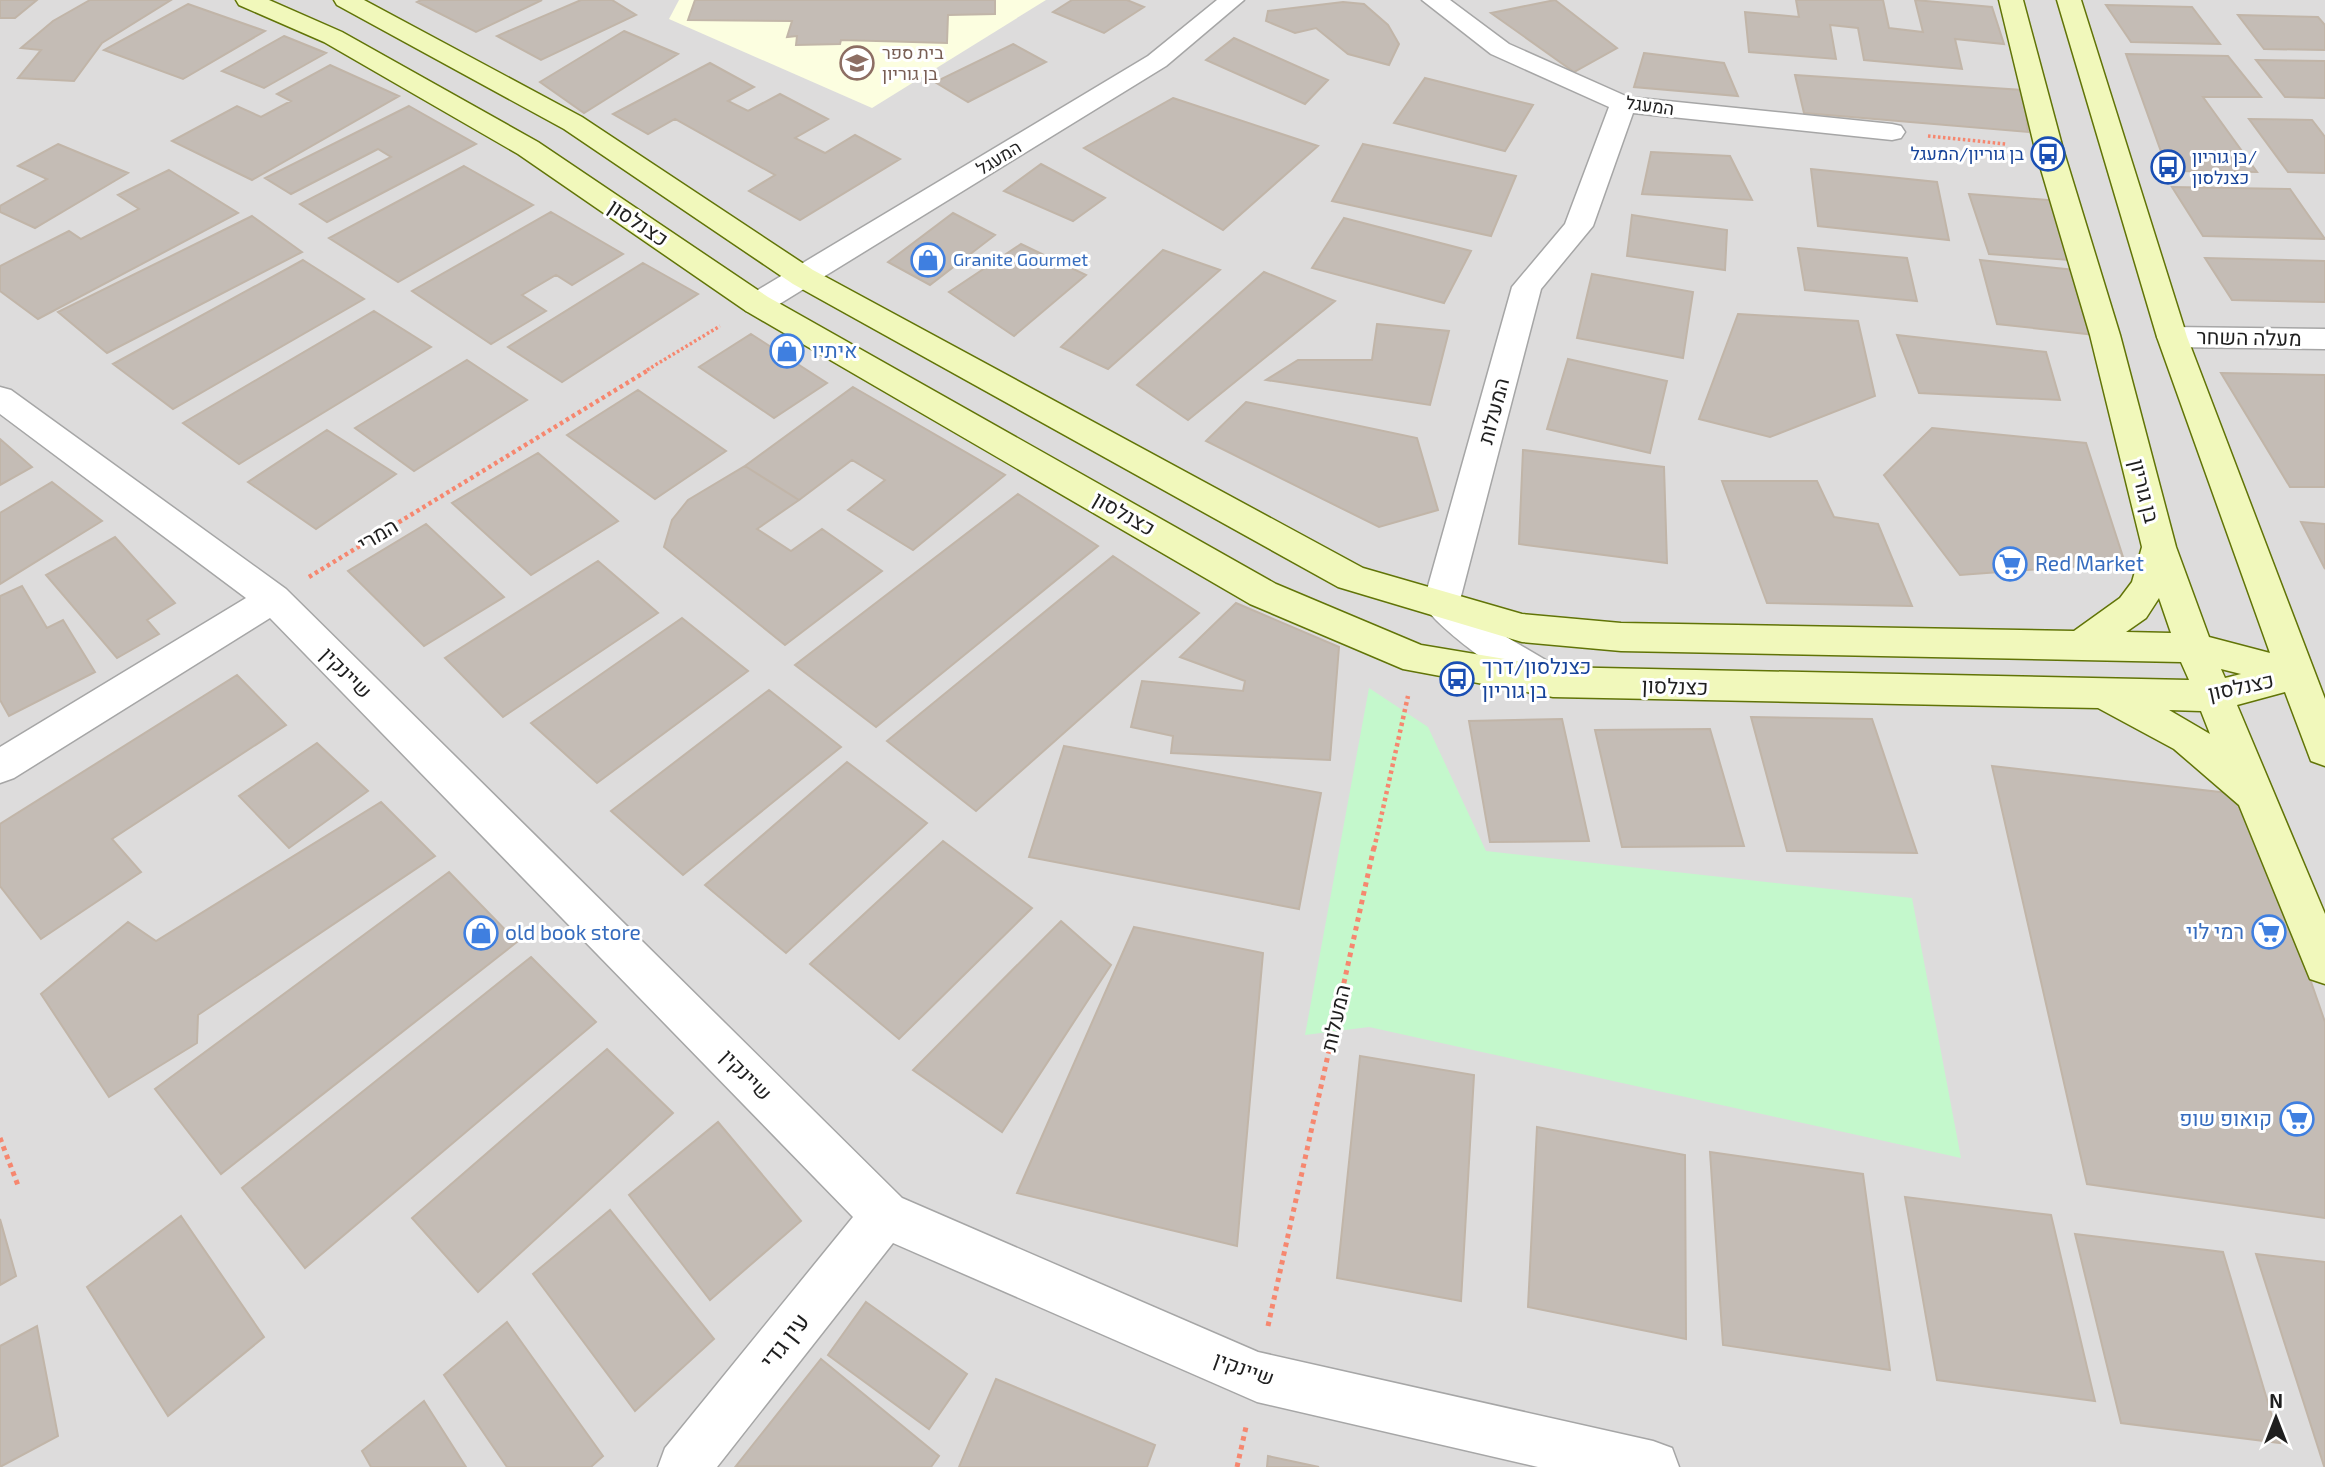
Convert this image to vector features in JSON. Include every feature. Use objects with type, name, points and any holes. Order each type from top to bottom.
[{"type":"street","name":"כצנלסון","points":[[248,0],[333,37],[528,148],[757,304],[1263,594],[1416,659],[1553,682],[2216,696],[2296,674]]},
{"type":"street","name":"כצנלסון","points":[[346,0],[573,123],[803,277],[1351,578],[1522,628],[1621,637],[2194,648],[2296,674]]},
{"type":"street","name":"המעגל","points":[[757,304],[1157,61],[1232,0]]},
{"type":"street","name":"המעגל","points":[[1434,0],[1500,49],[1623,104],[1892,132]]},
{"type":"street","name":"בן גוריון","points":[[2011,0],[2049,149],[2105,335],[2159,547],[2194,648],[2325,965]]},
{"type":"street","points":[[2069,0],[2172,337],[2325,750]]},
{"type":"street","name":"המעלות","points":[[1441,604],[1527,287],[1579,226],[1623,104]]},
{"type":"street","name":"מעלה השחר","points":[[2172,337],[2325,339]]},
{"type":"street","name":"שיינקין","points":[[0,398],[273,599],[885,1215],[1257,1377],[1653,1467]]},
{"type":"street","points":[[2081,646],[2133,608],[2149,585],[2159,547]]},
{"type":"street","points":[[0,767],[273,599]]},
{"type":"street","points":[[1441,604],[1490,645],[1553,682]]},
{"type":"street","points":[[2103,694],[2188,738],[2223,766],[2257,801]]},
{"type":"street","name":"עין גדי","points":[[684,1467],[885,1215]]},
{"type":"path","points":[[1892,132],[2049,149]]},
{"type":"path","name":"המרי","points":[[273,599],[757,304]]},
{"type":"path","name":"המעלות","points":[[1257,1377],[1416,659]]},
{"type":"path","points":[[0,1138],[19,1188]]},
{"type":"shaded area","points":[[0,0],[2325,0],[2325,1467],[0,1467]]},
{"type":"shaded area","name":"בית ספר בן גוריון","points":[[679,0],[1046,0],[872,108],[669,19]]},
{"type":"green space","points":[[1369,688],[1428,727],[1486,851],[1912,898],[1961,1158],[1369,1027],[1305,1035]]},
{"type":"building","points":[[0,0],[37,0],[15,18],[0,18]]},
{"type":"building","points":[[90,0],[171,0],[102,43],[74,81],[18,78],[41,50],[21,48],[53,21]]},
{"type":"building","points":[[542,0],[476,32],[417,2]]},
{"type":"building","points":[[581,0],[612,0],[636,15],[541,60],[497,36]]},
{"type":"building","points":[[695,0],[995,0],[995,14],[948,15],[947,43],[841,40],[840,44],[796,45],[797,36],[787,37],[792,21],[688,20]]},
{"type":"building","points":[[1072,0],[1127,0],[1144,7],[1104,33],[1053,12]]},
{"type":"building","points":[[1555,0],[1617,48],[1574,72],[1491,13]]},
{"type":"building","points":[[1796,0],[1883,0],[1889,28],[1923,32],[1915,0],[1992,7],[2004,44],[1955,39],[1962,69],[1864,60],[1858,28],[1830,25],[1836,59],[1749,52],[1745,12],[1799,17]]},
{"type":"building","points":[[1343,2],[1364,4],[1388,25],[1399,44],[1389,65],[1348,54],[1316,28],[1295,33],[1266,21],[1268,11]]},
{"type":"building","points":[[188,4],[265,31],[183,79],[104,50]]},
{"type":"building","points":[[2106,5],[2192,7],[2220,44],[2131,42]]},
{"type":"building","points":[[2238,15],[2318,17],[2325,25],[2325,50],[2264,49]]},
{"type":"building","points":[[624,31],[678,54],[584,113],[540,82]]},
{"type":"building","points":[[284,36],[326,53],[264,88],[222,71]]},
{"type":"building","points":[[1234,38],[1328,80],[1305,104],[1206,60]]},
{"type":"building","points":[[1013,44],[1046,62],[968,102],[935,82]]},
{"type":"building","points":[[1644,53],[1724,63],[1738,96],[1634,87]]},
{"type":"building","points":[[2126,54],[2228,56],[2261,97],[2203,97],[2257,172],[2168,171]]},
{"type":"building","points":[[2256,60],[2325,61],[2325,98],[2285,97]]},
{"type":"building","points":[[710,63],[754,87],[728,101],[748,111],[780,94],[828,119],[795,138],[825,153],[855,135],[900,159],[800,220],[749,191],[775,175],[675,119],[648,134],[613,114]]},
{"type":"building","points":[[330,65],[399,96],[252,180],[172,141],[237,106],[261,117],[291,101],[277,94]]},
{"type":"building","points":[[1795,75],[2023,90],[2028,132],[1804,113]]},
{"type":"building","points":[[1425,78],[1533,105],[1505,151],[1394,123]]},
{"type":"building","points":[[1173,98],[1318,146],[1223,230],[1084,148]]},
{"type":"building","points":[[409,106],[476,144],[327,222],[300,204],[391,157],[378,149],[291,194],[265,178]]},
{"type":"building","points":[[2249,119],[2312,120],[2325,137],[2325,173],[2288,172]]},
{"type":"building","points":[[58,144],[128,173],[35,228],[0,212],[0,206],[47,179],[18,166]]},
{"type":"building","points":[[1363,144],[1516,176],[1491,236],[1332,201]]},
{"type":"building","points":[[1651,152],[1730,156],[1752,200],[1642,194]]},
{"type":"building","points":[[1041,164],[1105,198],[1073,221],[1004,191]]},
{"type":"building","points":[[464,166],[533,205],[398,282],[329,238]]},
{"type":"building","points":[[1811,169],[1937,182],[1949,240],[1818,226]]},
{"type":"building","points":[[169,170],[238,213],[38,319],[0,291],[0,266],[69,231],[81,239],[139,209],[118,195]]},
{"type":"building","points":[[2172,187],[2290,189],[2325,239],[2203,236]]},
{"type":"building","points":[[1969,194],[2060,201],[2083,261],[1989,254]]},
{"type":"building","points":[[551,212],[623,254],[572,285],[556,275],[522,295],[546,311],[491,344],[412,291]]},
{"type":"building","points":[[953,213],[995,235],[930,285],[888,262]]},
{"type":"building","points":[[1632,215],[1727,230],[1725,270],[1627,256]]},
{"type":"building","points":[[252,216],[302,252],[107,353],[58,312]]},
{"type":"building","points":[[1344,218],[1471,251],[1444,303],[1312,268]]},
{"type":"building","points":[[1021,244],[1086,275],[1014,336],[949,292]]},
{"type":"building","points":[[1798,248],[1907,258],[1917,301],[1805,290]]},
{"type":"building","points":[[1163,250],[1220,270],[1108,369],[1061,347]]},
{"type":"building","points":[[2205,258],[2325,261],[2325,302],[2232,300]]},
{"type":"building","points":[[303,260],[364,299],[173,409],[113,364]]},
{"type":"building","points":[[1980,260],[2075,270],[2096,335],[1997,324]]},
{"type":"building","points":[[643,263],[698,294],[562,382],[508,347]]},
{"type":"building","points":[[1264,272],[1335,301],[1188,420],[1137,385]]},
{"type":"building","points":[[1592,274],[1693,292],[1683,358],[1577,338]]},
{"type":"building","points":[[374,311],[431,347],[239,464],[183,423]]},
{"type":"building","points":[[1738,314],[1858,321],[1875,396],[1770,437],[1699,419]]},
{"type":"building","points":[[1377,324],[1449,331],[1430,405],[1266,380],[1298,360],[1372,360]]},
{"type":"building","points":[[751,334],[827,383],[774,418],[699,367]]},
{"type":"building","points":[[1897,335],[2046,352],[2060,400],[1919,393]]},
{"type":"building","points":[[1568,359],[1667,381],[1650,453],[1547,429]]},
{"type":"building","points":[[467,360],[527,400],[414,471],[355,428]]},
{"type":"building","points":[[2221,373],[2325,375],[2325,487],[2290,487]]},
{"type":"building","points":[[853,387],[1005,475],[913,550],[848,510],[885,480],[852,460],[799,500],[745,466]]},
{"type":"building","points":[[638,390],[726,451],[655,499],[567,435]]},
{"type":"building","points":[[1246,402],[1417,438],[1438,510],[1379,527],[1206,441]]},
{"type":"building","points":[[1932,428],[2086,443],[2125,563],[1960,575],[1884,475]]},
{"type":"building","points":[[327,430],[396,474],[316,529],[248,482]]},
{"type":"building","points":[[0,439],[32,467],[0,485]]},
{"type":"building","points":[[1523,450],[1664,467],[1667,563],[1519,544]]},
{"type":"building","points":[[538,453],[618,521],[531,575],[452,503]]},
{"type":"building","points":[[745,466],[799,500],[757,529],[791,551],[822,529],[882,571],[785,645],[664,547],[672,520],[688,500]]},
{"type":"building","points":[[1722,481],[1817,481],[1834,517],[1878,524],[1912,606],[1767,603]]},
{"type":"building","points":[[52,482],[102,521],[0,584],[0,513]]},
{"type":"building","points":[[1018,494],[1098,546],[876,727],[795,665]]},
{"type":"building","points":[[2301,522],[2325,524],[2325,569]]},
{"type":"building","points":[[426,524],[504,597],[424,646],[348,571]]},
{"type":"building","points":[[115,537],[175,603],[147,620],[159,634],[117,658],[46,575]]},
{"type":"building","points":[[1113,556],[1199,613],[976,811],[887,741]]},
{"type":"building","points":[[598,561],[658,613],[503,717],[445,658]]},
{"type":"building","points":[[22,586],[47,628],[63,620],[95,672],[9,716],[0,700],[0,596]]},
{"type":"building","points":[[1236,603],[1339,647],[1330,760],[1171,753],[1173,736],[1131,727],[1142,681],[1243,691],[1245,681],[1180,657]]},
{"type":"building","points":[[682,618],[748,671],[597,783],[531,723]]},
{"type":"building","points":[[237,675],[286,725],[112,839],[141,872],[41,939],[0,886],[0,824]]},
{"type":"building","points":[[769,690],[841,747],[683,875],[611,811]]},
{"type":"building","points":[[1751,717],[1872,719],[1917,853],[1787,851]]},
{"type":"building","points":[[1562,719],[1589,841],[1490,842],[1469,721]]},
{"type":"building","points":[[1710,729],[1744,846],[1622,847],[1595,730]]},
{"type":"building","points":[[317,743],[368,791],[289,848],[239,796]]},
{"type":"building","points":[[1064,746],[1321,793],[1299,909],[1029,857]]},
{"type":"building","points":[[847,762],[927,823],[786,953],[705,885]]},
{"type":"building","points":[[1992,766],[2246,795],[2325,1022],[2325,1218],[2087,1184]]},
{"type":"building","points":[[381,802],[435,856],[198,1015],[197,1043],[109,1097],[41,994],[128,922],[156,941]]},
{"type":"building","points":[[943,841],[1032,908],[899,1039],[810,964]]},
{"type":"building","points":[[449,872],[517,942],[221,1174],[155,1089]]},
{"type":"building","points":[[1061,921],[1111,965],[1002,1132],[913,1070]]},
{"type":"building","points":[[1134,927],[1263,953],[1237,1246],[1017,1193]]},
{"type":"building","points":[[531,957],[596,1022],[305,1268],[242,1188]]},
{"type":"building","points":[[607,1049],[673,1113],[478,1292],[412,1218]]},
{"type":"building","points":[[1360,1056],[1474,1075],[1461,1301],[1337,1278]]},
{"type":"building","points":[[718,1122],[801,1221],[710,1300],[629,1195]]},
{"type":"building","points":[[1537,1127],[1685,1155],[1686,1339],[1528,1307]]},
{"type":"building","points":[[1710,1152],[1863,1174],[1890,1370],[1723,1345]]},
{"type":"building","points":[[1905,1197],[2051,1215],[2095,1401],[1937,1380]]},
{"type":"building","points":[[610,1210],[714,1339],[635,1411],[533,1274]]},
{"type":"building","points":[[181,1216],[264,1337],[168,1416],[87,1287]]},
{"type":"building","points":[[0,1219],[16,1276],[0,1285]]},
{"type":"building","points":[[2075,1234],[2223,1252],[2280,1443],[2121,1423]]},
{"type":"building","points":[[2256,1254],[2325,1262],[2325,1467],[2324,1466]]},
{"type":"building","points":[[866,1302],[967,1374],[929,1429],[828,1355]]},
{"type":"building","points":[[507,1322],[603,1456],[591,1467],[507,1467],[444,1375]]},
{"type":"building","points":[[37,1326],[58,1436],[0,1467],[0,1346]]},
{"type":"building","points":[[821,1359],[939,1456],[931,1467],[736,1466]]},
{"type":"building","points":[[996,1379],[1155,1445],[1147,1467],[959,1467]]},
{"type":"building","points":[[424,1401],[466,1467],[371,1467],[362,1451]]},
{"type":"building","points":[[1268,1456],[1319,1467],[1267,1467]]},
{"type":"place","name":"בית ספר בן גוריון","points":[[857,63]]},
{"type":"place","name":"בן גוריון/המעגל","points":[[2048,154]]},
{"type":"place","name":"בן גוריון/ כצנלסון","points":[[2168,167]]},
{"type":"place","name":"Granite Gourmet","points":[[928,260]]},
{"type":"place","name":"איתיו","points":[[787,351]]},
{"type":"place","name":"Red Market","points":[[2010,564]]},
{"type":"place","name":"כצנלסון/דרך בן גוריון","points":[[1457,679]]},
{"type":"place","name":"רמי לוי","points":[[2269,932]]},
{"type":"place","name":"old book store","points":[[481,933]]},
{"type":"place","name":"קואופ שופ","points":[[2297,1119]]}]
